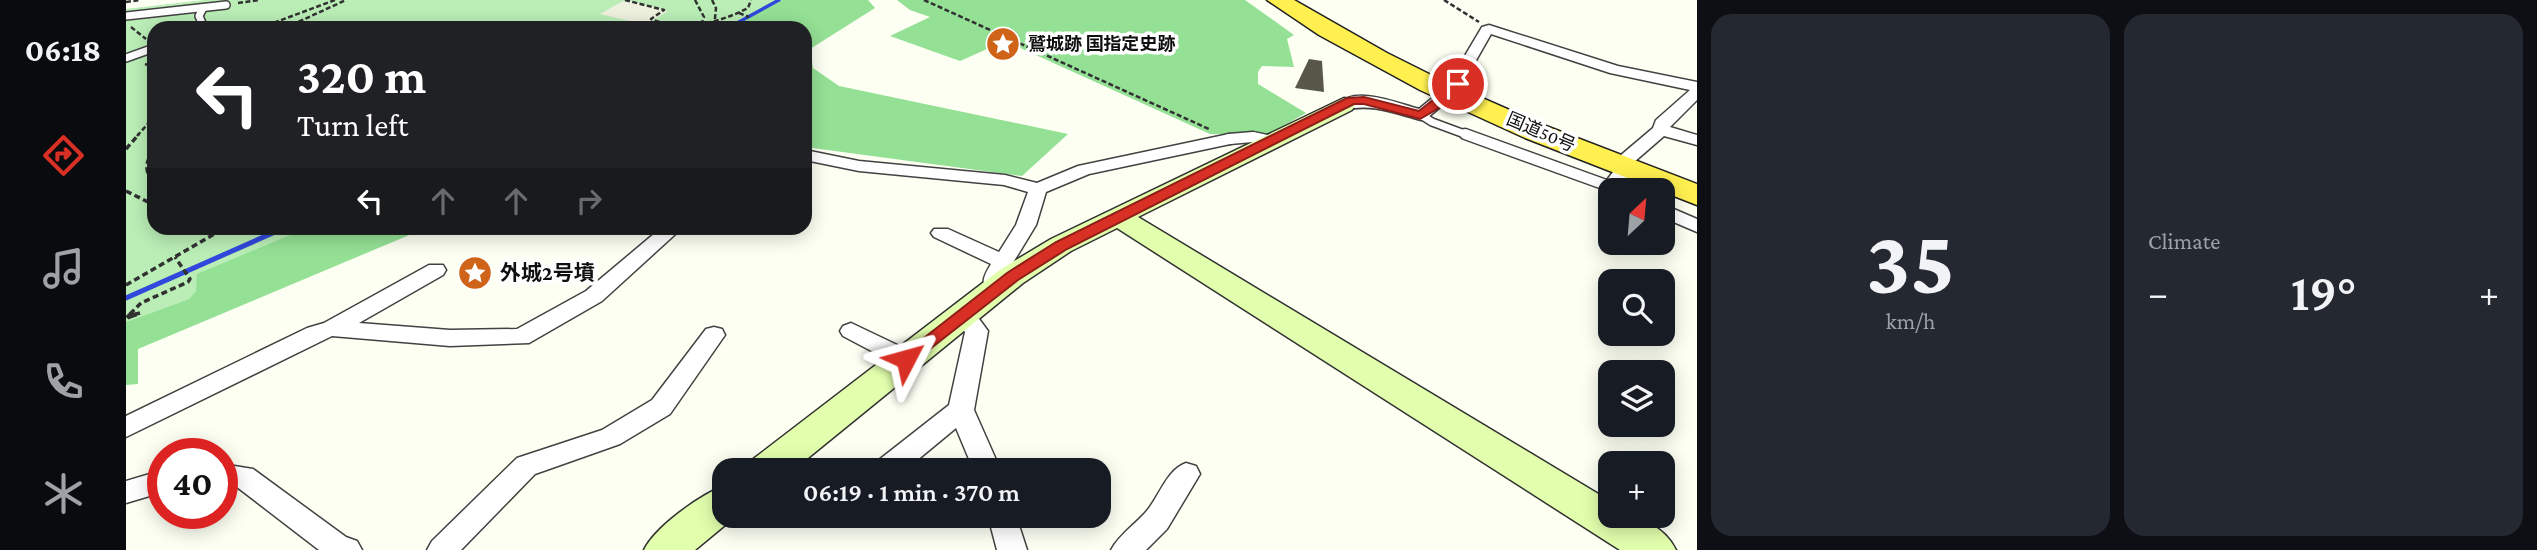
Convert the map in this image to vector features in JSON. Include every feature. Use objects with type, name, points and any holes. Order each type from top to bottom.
[{"type":"highway","name":"国道50号","points":[[1261,0],[1292,13],[1374,68],[1437,103],[1622,178]]},
{"type":"highway","name":"国道50号","points":[[1675,190],[1697,193]]},
{"type":"highway","name":"国道50号","points":[[1675,198],[1697,206]]},
{"type":"street","points":[[999,275],[1352,100],[1437,103],[1489,29],[1615,70],[1697,87]]},
{"type":"street","points":[[1637,178],[1662,123],[1697,92]]},
{"type":"street","points":[[1661,130],[1697,141]]},
{"type":"street","points":[[812,156],[859,166],[1005,180],[1038,189],[1084,170],[1229,139]]},
{"type":"street","points":[[781,458],[963,313],[999,275],[1026,225],[1038,189]]},
{"type":"street","points":[[1675,216],[1697,226]]},
{"type":"street","points":[[1118,217],[1655,550]]},
{"type":"street","points":[[941,233],[999,275]]},
{"type":"street","points":[[332,328],[450,338],[521,337],[594,296],[664,235]]},
{"type":"street","points":[[126,427],[315,333],[332,328],[436,270]]},
{"type":"street","points":[[963,313],[977,331],[961,410],[982,458]]},
{"type":"street","points":[[851,331],[906,359]]},
{"type":"street","points":[[442,550],[526,466],[611,437],[661,407],[714,335]]},
{"type":"street","points":[[901,458],[961,410]]},
{"type":"street","points":[[1126,550],[1157,520],[1186,474]]},
{"type":"street","points":[[238,477],[243,477],[336,546],[347,550]]},
{"type":"street","points":[[126,492],[147,486]]},
{"type":"street","points":[[665,550],[712,517]]},
{"type":"street","points":[[1006,528],[1012,550]]},
{"type":"lane","points":[[126,16],[226,5]]},
{"type":"lane","points":[[202,21],[200,16],[203,8]]},
{"type":"lane","points":[[126,56],[147,48]]},
{"type":"lane","points":[[1229,139],[1253,137],[1273,141]]},
{"type":"path","points":[[126,2],[140,0]]},
{"type":"path","points":[[226,5],[260,0]]},
{"type":"path","points":[[279,21],[335,0]]},
{"type":"path","points":[[299,21],[346,0]]},
{"type":"path","points":[[625,0],[664,10],[651,19],[653,21]]},
{"type":"path","points":[[695,0],[703,10],[703,21]]},
{"type":"path","points":[[712,0],[717,19]]},
{"type":"path","points":[[710,21],[739,13],[748,8],[751,0]]},
{"type":"path","points":[[924,0],[1229,139]]},
{"type":"path","points":[[1444,0],[1489,29]]},
{"type":"path","points":[[739,13],[749,17]]},
{"type":"path","points":[[126,22],[146,39]]},
{"type":"path","points":[[126,149],[147,125]]},
{"type":"path","points":[[126,191],[147,202]]},
{"type":"path","points":[[126,285],[212,235]]},
{"type":"path","points":[[126,318],[141,303],[188,282],[190,279],[175,256]]},
{"type":"path","points":[[126,318],[140,313]]},
{"type":"green space","points":[[204,0],[787,0],[751,21],[147,21],[147,235],[333,235],[196,291],[189,299],[126,322],[126,9]]},
{"type":"green space","points":[[783,0],[868,0],[875,8],[812,48],[812,21],[744,21]]},
{"type":"green space","points":[[897,0],[1245,0],[1294,35],[1287,39],[1294,67],[1262,66],[1258,72],[1258,84],[1306,113],[1267,135],[1210,134],[1005,41],[960,61],[890,36],[930,17],[910,10]]},
{"type":"green space","points":[[812,62],[813,68],[839,86],[1068,134],[1022,176],[812,148]]},
{"type":"green space","points":[[290,235],[409,235],[138,349],[138,384],[126,385],[126,322],[189,299],[196,291],[197,274]]},
{"type":"shaded area","points":[[623,1],[668,11],[652,21],[630,21],[600,14]]},
{"type":"building","points":[[1309,59],[1322,61],[1324,92],[1295,88]]},
{"type":"waterway","points":[[741,21],[779,0]]},
{"type":"waterway","points":[[126,298],[268,235]]},
{"type":"place","name":"鷲城跡 国指定史跡","points":[[1003,44]]},
{"type":"place","name":"外城2号墳","points":[[475,273]]},
{"type":"route","points":[[906,359],[1012,276],[1061,246],[1352,100],[1364,100],[1420,115],[1441,102],[1458,84]]}]
